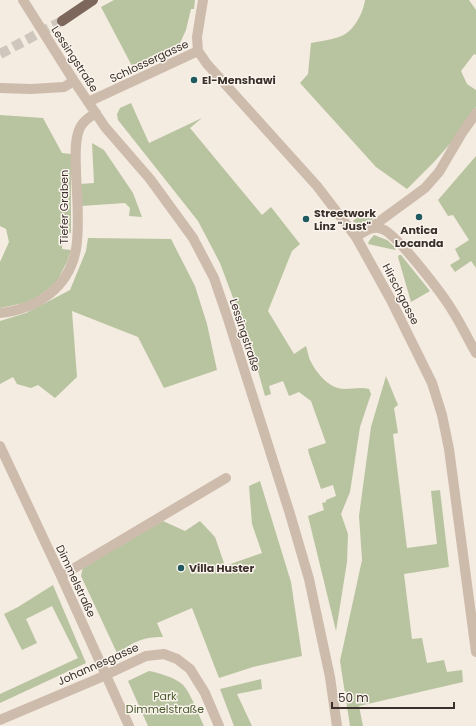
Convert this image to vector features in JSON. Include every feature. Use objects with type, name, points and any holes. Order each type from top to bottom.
[{"type":"main road","points":[[62,21],[93,0]]},
{"type":"street","name":"Lessingstraße","points":[[23,0],[105,127],[150,179],[193,238],[214,278],[290,514],[309,579],[330,677],[338,726]]},
{"type":"street","points":[[198,51],[197,37],[203,0]]},
{"type":"street","name":"Schlossergasse","points":[[88,102],[198,51]]},
{"type":"street","name":"Hirschgasse","points":[[198,51],[207,64],[317,186],[356,237],[391,300],[432,383],[442,415],[449,449],[476,652]]},
{"type":"street","points":[[0,88],[31,89],[64,87],[74,81]]},
{"type":"street","name":"Tiefer Graben","points":[[0,313],[25,308],[50,295],[59,286],[72,263],[76,249],[77,233],[77,138],[85,121],[96,113]]},
{"type":"street","points":[[356,237],[426,188],[439,172],[462,133],[476,113]]},
{"type":"street","points":[[368,230],[375,228],[382,229],[393,236],[401,245],[452,309],[476,353]]},
{"type":"street","name":"Dimmelstraße","points":[[0,446],[129,726]]},
{"type":"street","points":[[61,576],[226,478]]},
{"type":"street","name":"Johannesgasse","points":[[0,720],[106,675],[146,656],[164,654],[177,659],[190,669],[205,694],[219,726]]},
{"type":"green space","points":[[114,0],[195,0],[194,9],[191,9],[186,30],[180,43],[132,66],[101,7]]},
{"type":"green space","points":[[365,0],[469,0],[476,10],[476,55],[474,54],[461,71],[467,84],[476,90],[476,107],[456,137],[407,189],[376,167],[300,83],[308,74],[311,43],[329,40],[349,32],[360,17]]},
{"type":"green space","points":[[131,103],[149,143],[202,118],[190,128],[262,215],[271,207],[300,244],[292,251],[268,311],[294,354],[306,346],[309,358],[314,367],[320,376],[329,384],[344,389],[369,389],[371,394],[360,427],[350,492],[341,514],[348,534],[347,562],[336,631],[308,516],[324,510],[322,503],[336,496],[333,485],[321,489],[309,454],[308,449],[326,443],[311,401],[299,392],[289,396],[283,381],[269,386],[271,394],[265,396],[251,346],[220,263],[198,221],[118,120],[117,114],[120,108]]},
{"type":"green space","points":[[0,115],[43,118],[62,153],[71,154],[71,233],[63,234],[62,249],[71,250],[67,262],[56,283],[36,298],[24,303],[0,308],[0,262],[9,242],[6,229],[0,226]]},
{"type":"green space","points":[[92,143],[104,150],[133,193],[142,217],[129,216],[130,208],[125,203],[81,206],[80,184],[94,183]]},
{"type":"green space","points":[[476,156],[476,268],[471,261],[455,272],[450,265],[460,259],[455,249],[469,240],[453,215],[448,216],[438,200]]},
{"type":"green space","points":[[365,210],[376,217],[362,225],[356,224],[353,221]]},
{"type":"green space","points":[[374,235],[387,240],[396,248],[395,250],[368,244]]},
{"type":"green space","points":[[88,238],[171,239],[195,286],[207,324],[217,370],[164,388],[138,337],[72,311],[77,377],[55,398],[38,385],[31,388],[17,384],[13,377],[0,384],[0,321],[26,313],[70,290],[86,251]]},
{"type":"green space","points":[[401,255],[430,291],[411,302],[398,257]]},
{"type":"green space","points":[[386,376],[398,405],[394,408],[398,433],[393,434],[407,548],[437,544],[431,491],[440,490],[449,567],[404,574],[412,639],[422,638],[427,663],[444,660],[447,672],[462,670],[463,682],[359,706],[363,726],[350,726],[340,661],[362,560],[359,516],[371,427]]},
{"type":"green space","points":[[260,481],[291,582],[302,656],[253,667],[219,678],[192,608],[157,623],[163,637],[149,638],[138,641],[117,653],[81,576],[83,567],[163,521],[185,531],[200,521],[215,537],[225,566],[262,553],[252,524],[249,486]]},
{"type":"green space","points":[[53,585],[86,663],[0,703],[0,694],[78,658],[52,606],[26,619],[37,643],[22,650],[4,614]]},
{"type":"green space","name":"Park Dimmelstraße","points":[[149,671],[175,679],[185,687],[204,726],[148,726],[128,681]]},
{"type":"green space","points":[[261,679],[262,689],[237,694],[252,726],[234,726],[220,689]]},
{"type":"tunnel","points":[[0,54],[62,21]]},
{"type":"place","name":"El-Menshawi","points":[[194,80]]},
{"type":"place","name":"Antica Locanda","points":[[419,217]]},
{"type":"place","name":"Streetwork Linz \"Just\"","points":[[306,219]]},
{"type":"place","name":"Villa Huster","points":[[181,568]]}]
